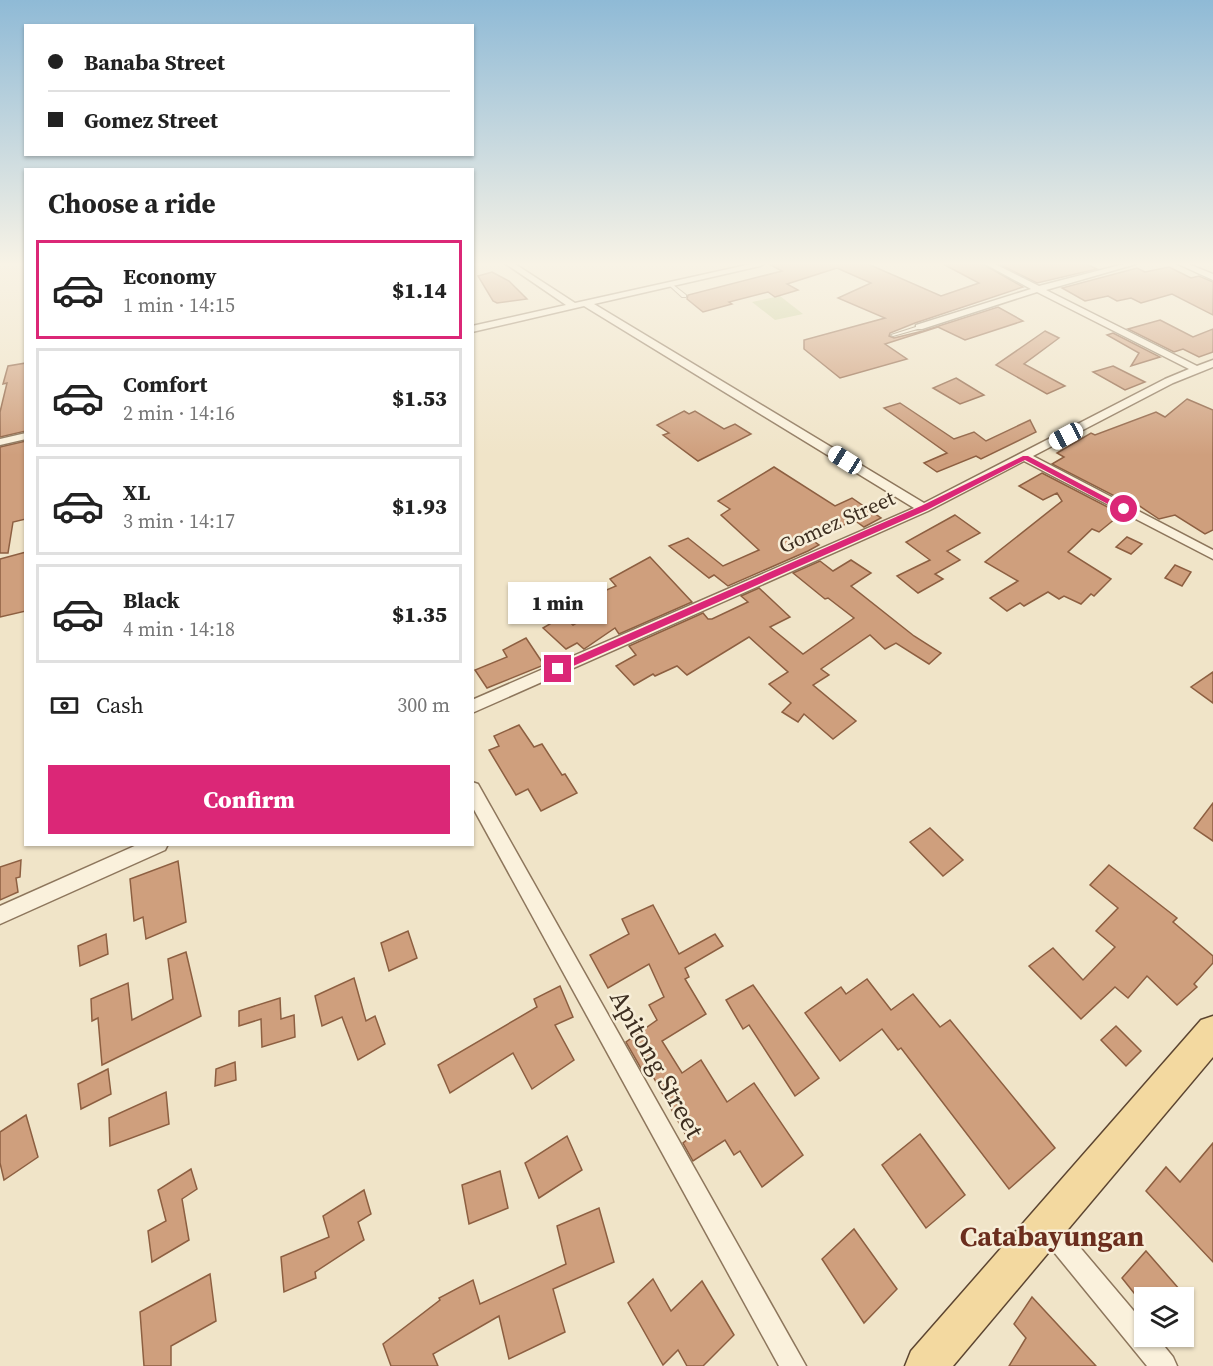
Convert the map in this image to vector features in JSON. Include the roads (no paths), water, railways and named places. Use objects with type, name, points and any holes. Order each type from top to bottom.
[{"type":"main road","points":[[926,1366],[1048,1227],[1213,1032]]},
{"type":"street","points":[[626,328],[924,508]]},
{"type":"street","points":[[1115,328],[1196,369]]},
{"type":"street","name":"Gomez Street","points":[[474,705],[924,508],[1196,369],[1213,363]]},
{"type":"street","points":[[0,442],[24,436]]},
{"type":"street","points":[[1026,457],[1213,555]]},
{"type":"street","name":"Apitong Street","points":[[474,793],[793,1366]]},
{"type":"street","points":[[0,915],[155,846]]},
{"type":"street","points":[[1048,1227],[1164,1366]]},
{"type":"lane","points":[[892,335],[916,328]]},
{"type":"district","name":"Catabayungan","points":[[1052,1236]]}]
